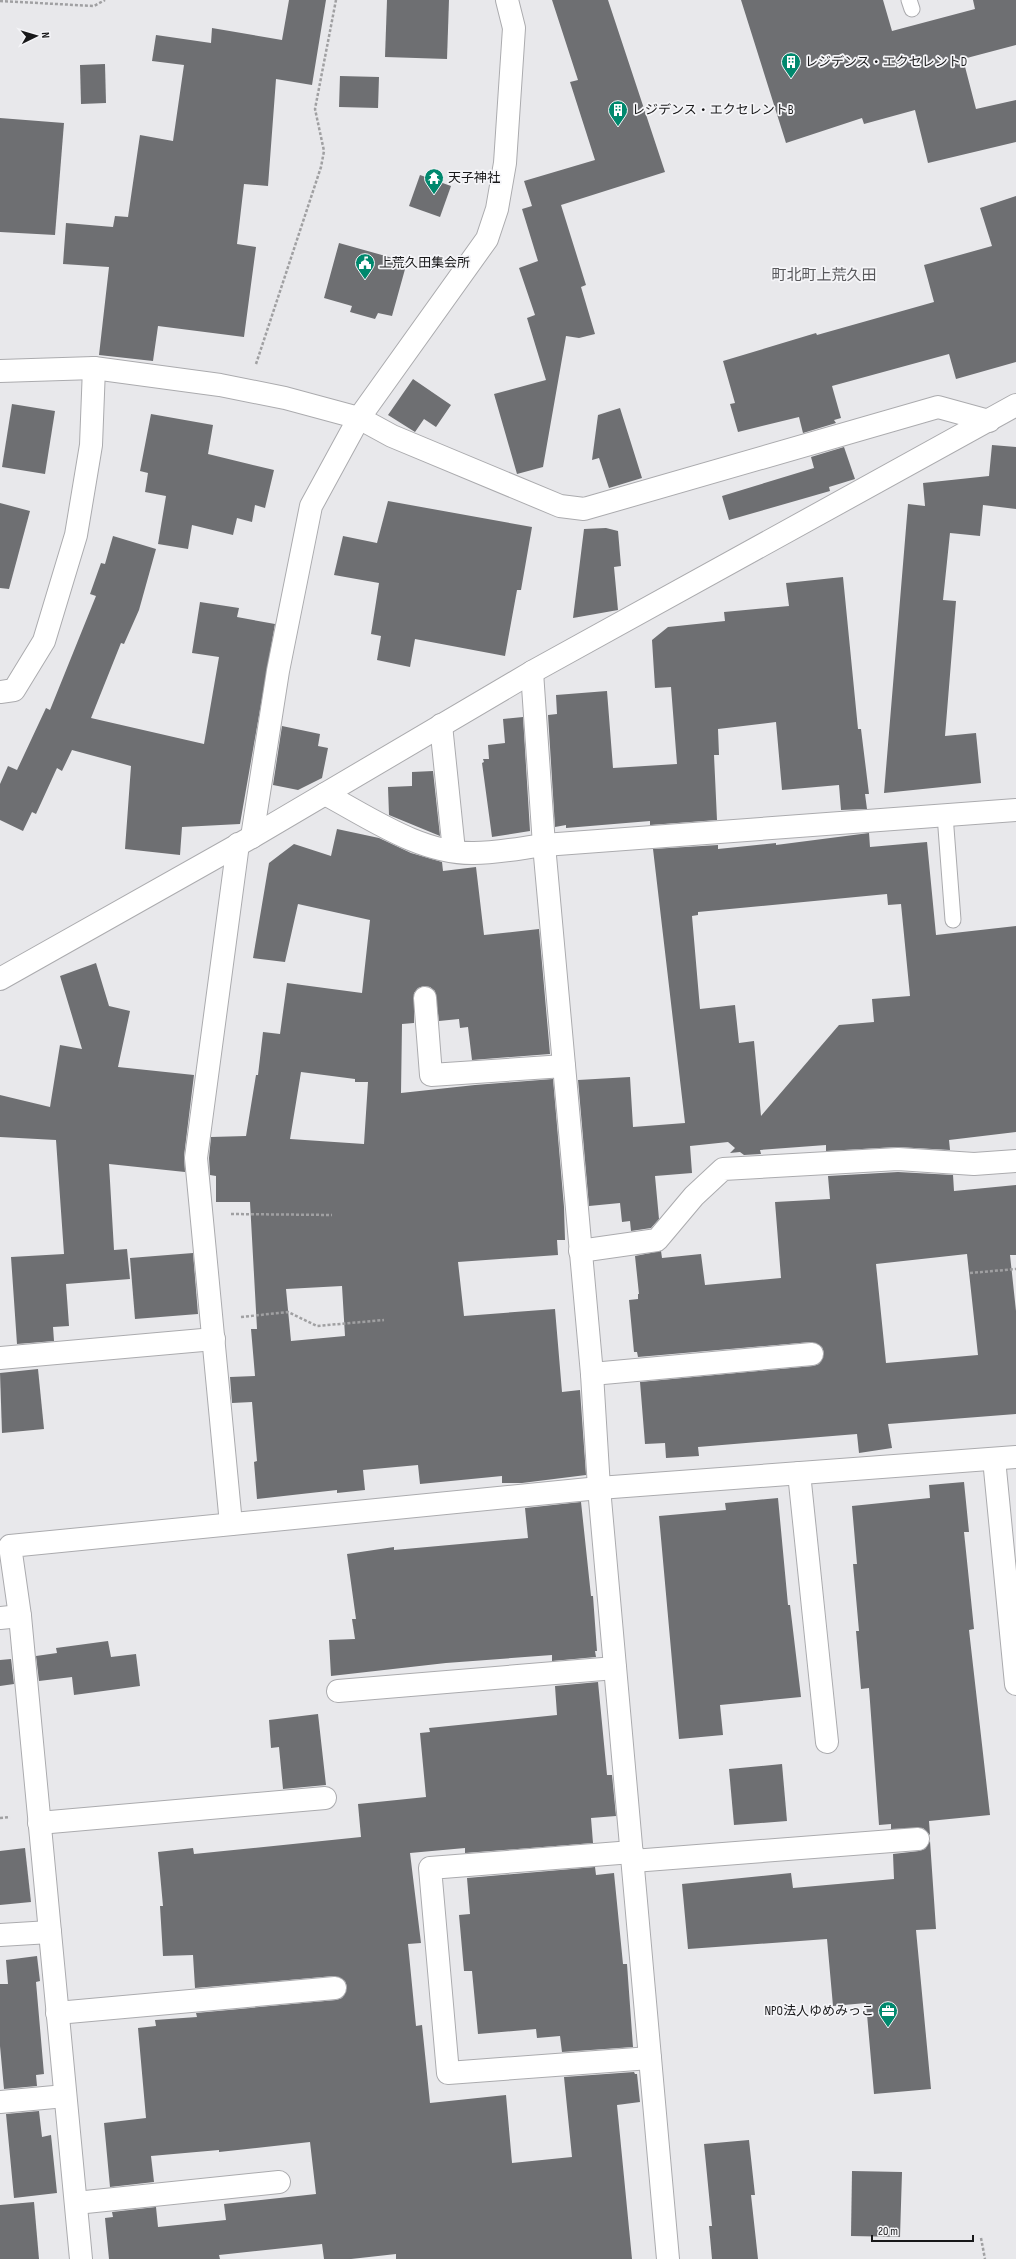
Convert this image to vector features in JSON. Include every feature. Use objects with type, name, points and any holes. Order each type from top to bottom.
[{"type":"street","points":[[231,1524],[196,1158],[245,841],[311,506],[359,418],[487,239],[497,209],[505,163],[514,28],[507,0]]},
{"type":"street","points":[[0,692],[14,690],[44,641],[76,535],[91,445],[94,368]]},
{"type":"street","points":[[0,371],[94,368],[248,390],[285,398],[359,418],[392,436],[560,506],[584,509],[938,407],[989,421]]},
{"type":"street","points":[[0,978],[245,841],[532,672],[1016,405]]},
{"type":"street","points":[[532,672],[544,845],[592,1374],[599,1488],[668,2259]]},
{"type":"street","points":[[441,725],[454,851]]},
{"type":"street","points":[[325,794],[407,837],[445,850],[474,853],[544,845],[1016,810]]},
{"type":"street","points":[[425,998],[432,1075],[564,1066]]},
{"type":"street","points":[[580,1250],[657,1240],[694,1196],[723,1169],[898,1159],[974,1164],[1016,1161]]},
{"type":"street","points":[[0,1358],[213,1329]]},
{"type":"street","points":[[592,1374],[812,1354]]},
{"type":"street","points":[[81,2259],[39,1823],[10,1617],[5,1540],[231,1524],[599,1488],[1016,1457]]},
{"type":"street","points":[[994,1459],[1016,1684]]},
{"type":"street","points":[[799,1473],[827,1742]]},
{"type":"street","points":[[338,1691],[615,1668]]},
{"type":"street","points":[[39,1823],[325,1798]]},
{"type":"street","points":[[650,2058],[448,2073],[430,1868],[918,1839]]},
{"type":"street","points":[[0,1935],[50,1932]]},
{"type":"street","points":[[57,2013],[335,1988]]},
{"type":"street","points":[[0,2102],[65,2096]]},
{"type":"street","points":[[76,2203],[279,2182]]},
{"type":"lane","points":[[945,815],[953,920]]},
{"type":"path","points":[[0,1],[94,6],[105,0]]},
{"type":"path","points":[[248,390],[321,167],[324,151],[315,109],[336,0]]},
{"type":"path","points":[[202,1214],[332,1215]]},
{"type":"path","points":[[970,1273],[1016,1269]]},
{"type":"path","points":[[213,1329],[288,1312],[317,1326],[384,1320]]},
{"type":"path","points":[[982,2238],[985,2259]]},
{"type":"building","points":[[289,0],[326,0],[312,85],[276,79],[268,186],[244,184],[237,244],[256,247],[244,337],[158,326],[153,361],[99,355],[109,267],[63,264],[66,223],[113,227],[115,216],[128,217],[140,135],[173,141],[184,65],[152,61],[156,35],[211,43],[212,28],[282,40]]},
{"type":"building","points":[[387,0],[449,0],[447,59],[385,57]]},
{"type":"building","points":[[552,0],[608,0],[665,172],[561,205],[586,285],[581,287],[595,334],[579,338],[566,336],[543,467],[517,474],[494,394],[546,380],[527,318],[535,315],[519,268],[538,261],[522,209],[532,206],[524,181],[595,160],[570,82],[578,80]]},
{"type":"building","points":[[741,0],[883,0],[892,31],[975,9],[973,0],[1016,0],[1016,45],[963,59],[976,109],[1016,100],[1016,142],[928,163],[915,110],[864,124],[862,118],[786,143]]},
{"type":"building","points":[[105,64],[106,103],[81,104],[80,65]]},
{"type":"building","points":[[340,76],[379,77],[378,108],[339,107]]},
{"type":"building","points":[[0,118],[64,123],[55,235],[0,232]]},
{"type":"building","name":"天子神社","points":[[420,175],[451,186],[440,217],[409,206]]},
{"type":"building","points":[[1016,196],[1016,362],[956,379],[949,354],[832,386],[841,418],[834,420],[836,423],[803,433],[799,417],[738,432],[730,404],[735,403],[723,361],[816,333],[817,335],[934,302],[924,265],[992,246],[980,208]]},
{"type":"building","name":"上荒久田集会所","points":[[339,243],[407,262],[392,316],[378,313],[375,319],[350,312],[352,306],[324,298]]},
{"type":"building","points":[[413,379],[451,405],[436,427],[424,419],[415,432],[388,415]]},
{"type":"building","points":[[12,404],[55,411],[45,474],[2,467]]},
{"type":"building","points":[[620,408],[642,478],[609,488],[599,458],[592,460],[598,415]]},
{"type":"building","points":[[151,414],[213,425],[208,454],[274,470],[265,508],[255,505],[252,522],[237,518],[233,535],[192,525],[188,549],[158,544],[166,496],[145,492],[148,473],[140,471]]},
{"type":"building","points":[[992,445],[1016,447],[1016,509],[983,505],[980,536],[950,533],[943,600],[956,601],[945,736],[976,733],[981,783],[884,793],[908,504],[925,506],[923,483],[989,476]]},
{"type":"building","points":[[844,447],[855,479],[829,487],[830,491],[729,520],[722,496],[814,468],[811,457]]},
{"type":"building","points":[[388,501],[532,527],[521,590],[517,590],[505,656],[415,639],[410,667],[377,660],[381,636],[371,634],[379,583],[334,575],[343,536],[377,543]]},
{"type":"building","points":[[0,503],[30,511],[9,589],[0,588]]},
{"type":"building","points":[[606,528],[618,531],[621,566],[614,567],[618,610],[573,618],[584,529]]},
{"type":"building","points":[[113,536],[156,549],[139,610],[124,644],[121,643],[91,718],[204,744],[219,657],[192,653],[200,602],[239,608],[237,617],[275,624],[240,824],[182,827],[180,855],[125,849],[131,766],[72,750],[62,771],[57,768],[36,814],[32,812],[23,831],[0,820],[0,784],[8,766],[17,770],[46,708],[50,710],[96,596],[90,594],[101,563],[105,564]]},
{"type":"building","points":[[843,577],[858,729],[861,729],[869,794],[865,794],[867,809],[841,810],[839,785],[782,790],[776,722],[718,729],[719,755],[714,755],[717,820],[650,825],[650,821],[566,828],[566,825],[555,827],[548,715],[557,714],[556,695],[607,691],[613,768],[677,764],[671,687],[655,688],[652,640],[668,627],[725,621],[724,612],[789,606],[786,583]]},
{"type":"building","points":[[523,717],[530,831],[492,837],[482,763],[484,762],[483,759],[489,759],[488,745],[505,743],[503,719]]},
{"type":"building","points":[[282,726],[320,734],[318,746],[328,748],[322,778],[298,790],[273,785]]},
{"type":"building","points":[[433,771],[440,836],[389,815],[388,787],[412,786],[412,772]]},
{"type":"building","points":[[337,829],[379,838],[411,853],[442,862],[443,871],[476,867],[484,935],[539,929],[550,1054],[472,1060],[468,1027],[460,1028],[459,1019],[439,1021],[435,991],[430,987],[424,986],[418,988],[414,993],[414,1023],[402,1024],[401,1093],[553,1079],[564,1207],[565,1240],[557,1240],[558,1255],[458,1262],[464,1316],[555,1309],[562,1392],[580,1390],[586,1475],[522,1483],[502,1483],[502,1476],[420,1484],[418,1465],[363,1470],[365,1490],[337,1493],[337,1490],[257,1499],[254,1462],[257,1461],[252,1402],[232,1403],[230,1377],[255,1376],[251,1329],[257,1329],[250,1202],[216,1202],[216,1176],[210,1175],[209,1158],[211,1137],[246,1136],[256,1075],[258,1075],[263,1032],[280,1034],[287,983],[362,993],[370,920],[298,904],[285,962],[253,958],[269,863],[294,844],[331,856]],"holes":[[[301,1072],[355,1079],[355,1082],[368,1082],[364,1144],[290,1139]],[[342,1286],[345,1336],[291,1341],[286,1289]]]},
{"type":"building","points":[[869,833],[870,847],[927,842],[936,935],[1016,926],[1016,1132],[949,1140],[950,1150],[897,1147],[826,1151],[826,1145],[760,1150],[761,1154],[744,1155],[740,1152],[730,1153],[735,1148],[728,1142],[690,1146],[692,1173],[655,1176],[659,1219],[651,1228],[631,1231],[630,1221],[622,1222],[620,1203],[589,1206],[578,1080],[630,1077],[633,1127],[685,1123],[653,849],[718,845],[718,849],[776,843],[776,845]],"holes":[[[887,894],[888,905],[901,904],[910,996],[872,999],[874,1022],[839,1025],[761,1116],[754,1041],[739,1043],[735,1005],[700,1009],[692,916],[698,915],[698,912]]]},
{"type":"building","points":[[96,963],[109,1006],[130,1011],[118,1067],[194,1075],[184,1156],[185,1172],[109,1164],[114,1250],[127,1249],[130,1279],[66,1284],[69,1326],[53,1327],[54,1341],[17,1344],[11,1257],[64,1254],[56,1140],[0,1137],[0,1095],[50,1107],[60,1045],[82,1049],[60,976]]},
{"type":"building","points":[[898,1172],[953,1175],[954,1191],[1016,1185],[1016,1255],[1010,1255],[1016,1311],[1016,1414],[888,1424],[892,1448],[859,1453],[857,1434],[698,1447],[699,1456],[666,1458],[665,1443],[645,1444],[640,1382],[813,1366],[819,1364],[824,1353],[822,1347],[811,1342],[638,1357],[637,1352],[634,1352],[629,1300],[638,1299],[639,1294],[635,1256],[661,1251],[662,1258],[701,1254],[705,1285],[781,1278],[775,1202],[830,1199],[828,1176]],"holes":[[[967,1254],[978,1355],[886,1363],[876,1264]]]},
{"type":"building","points":[[193,1253],[198,1314],[135,1319],[130,1258]]},
{"type":"building","points":[[38,1369],[44,1429],[2,1433],[0,1373]]},
{"type":"building","points":[[964,1482],[969,1532],[964,1532],[974,1629],[969,1630],[990,1815],[929,1821],[930,1835],[923,1828],[891,1829],[891,1824],[879,1825],[869,1688],[861,1689],[856,1631],[859,1631],[853,1564],[857,1564],[852,1506],[930,1498],[929,1485]]},
{"type":"building","points":[[778,1498],[788,1605],[790,1605],[801,1697],[720,1705],[723,1735],[679,1739],[659,1516],[726,1510],[725,1503]]},
{"type":"building","points":[[581,1502],[591,1596],[593,1596],[597,1651],[595,1651],[596,1657],[552,1661],[552,1655],[446,1663],[331,1676],[329,1640],[355,1639],[352,1619],[356,1619],[347,1554],[394,1547],[394,1550],[528,1538],[525,1508]]},
{"type":"building","points":[[108,1641],[111,1657],[136,1654],[140,1686],[74,1695],[72,1677],[39,1681],[36,1656],[57,1653],[56,1648]]},
{"type":"building","points":[[11,1659],[14,1684],[0,1686],[0,1660]]},
{"type":"building","points":[[598,1682],[607,1775],[612,1775],[616,1816],[591,1818],[593,1843],[465,1853],[465,1848],[410,1853],[421,1943],[408,1944],[416,2026],[422,2025],[430,2103],[506,2095],[512,2163],[572,2157],[564,2077],[634,2072],[637,2074],[640,2102],[617,2105],[632,2259],[396,2259],[396,2254],[351,2259],[324,2259],[322,2244],[219,2255],[220,2259],[109,2259],[105,2218],[113,2217],[112,2212],[156,2207],[158,2227],[226,2220],[224,2204],[316,2194],[310,2142],[219,2152],[219,2150],[151,2156],[154,2182],[110,2187],[104,2123],[146,2118],[138,2028],[156,2026],[155,2020],[197,2017],[196,2013],[336,2000],[342,1998],[347,1987],[345,1981],[334,1976],[195,1988],[193,1955],[163,1956],[160,1906],[163,1906],[158,1852],[193,1848],[194,1854],[361,1837],[358,1804],[426,1797],[420,1733],[430,1732],[429,1728],[557,1715],[555,1686]]},
{"type":"building","points":[[318,1714],[326,1785],[283,1789],[279,1747],[271,1748],[269,1720]]},
{"type":"building","points":[[782,1764],[787,1821],[734,1825],[729,1769]]},
{"type":"building","points":[[930,1841],[936,1929],[916,1930],[931,2089],[874,2094],[866,2003],[833,2006],[827,1939],[688,1949],[682,1884],[791,1873],[793,1888],[894,1879],[893,1854],[925,1849]]},
{"type":"building","points":[[25,1848],[31,1902],[0,1905],[0,1851]]},
{"type":"building","points":[[595,1867],[596,1875],[614,1873],[623,1964],[627,1964],[633,2047],[562,2052],[560,2036],[537,2038],[536,2029],[478,2034],[472,1971],[464,1971],[459,1915],[470,1914],[467,1878]]},
{"type":"building","points":[[37,1956],[40,1981],[36,1982],[44,2074],[36,2075],[37,2086],[4,2089],[0,2046],[0,1984],[8,1984],[6,1960]]},
{"type":"building","points":[[39,2111],[42,2137],[51,2135],[57,2193],[14,2198],[6,2114]]},
{"type":"building","points":[[749,2140],[755,2195],[751,2195],[758,2259],[712,2259],[709,2226],[712,2226],[704,2144]]},
{"type":"building","points":[[852,2171],[902,2172],[900,2237],[851,2236]]},
{"type":"building","points":[[34,2202],[39,2259],[0,2259],[0,2205]]},
{"type":"place","name":"レジデンス・エクセレントD","points":[[791,79]]},
{"type":"place","name":"レジデンス・エクセレントB","points":[[618,127]]},
{"type":"place","name":"天子神社","points":[[434,195]]},
{"type":"place","name":"上荒久田集会所","points":[[365,280]]},
{"type":"place","name":"NPO法人ゆめみっこ","points":[[888,2028]]},
{"type":"district","name":"町北町上荒久田","points":[[824,275]]}]
